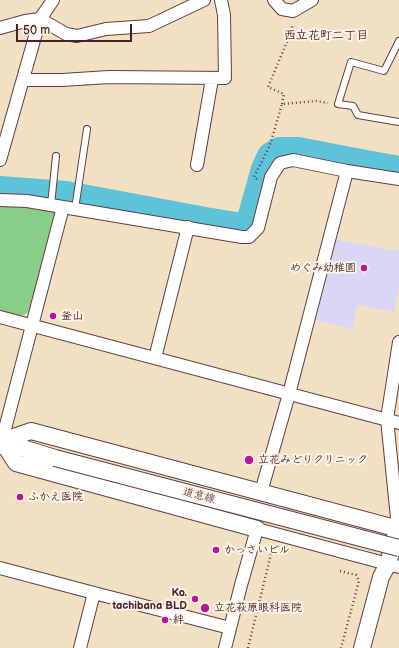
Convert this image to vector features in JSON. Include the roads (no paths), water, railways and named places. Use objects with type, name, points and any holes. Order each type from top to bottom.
[{"type":"street","points":[[0,160],[40,19],[53,0]]},
{"type":"street","points":[[0,28],[40,19],[66,34],[77,36],[106,29],[149,26],[204,0]]},
{"type":"street","points":[[23,80],[62,80],[109,77],[225,78],[224,15],[221,0]]},
{"type":"street","points":[[274,0],[282,9],[293,11],[312,0]]},
{"type":"street","points":[[197,165],[212,79]]},
{"type":"street","points":[[0,200],[76,206],[242,237],[249,237],[258,228],[271,177],[280,163],[293,160],[399,179]]},
{"type":"street","points":[[261,492],[289,394],[348,171]]},
{"type":"street","points":[[1,443],[32,325],[55,204]]},
{"type":"street","points":[[155,358],[188,227]]},
{"type":"street","points":[[0,317],[399,423]]},
{"type":"street","points":[[362,648],[381,577],[393,566],[398,528],[387,419],[399,342]]},
{"type":"street","points":[[1,443],[31,431],[398,528]]},
{"type":"street","points":[[1,443],[16,463],[393,566]]},
{"type":"street","name":"道意線","points":[[1,443],[399,548]]},
{"type":"street","points":[[225,648],[257,529]]},
{"type":"street","points":[[0,568],[230,628]]},
{"type":"street","points":[[80,648],[94,593]]},
{"type":"lane","points":[[399,41],[384,72],[351,62],[338,104],[353,106],[358,115],[399,122]]},
{"type":"lane","points":[[76,206],[87,128]]},
{"type":"lane","points":[[55,204],[53,191],[56,156]]},
{"type":"waterway","points":[[0,190],[66,195],[242,227],[247,226],[250,222],[265,169],[271,156],[279,151],[298,151],[399,170]]},
{"type":"place","name":"めぐみ幼稚園","points":[[364,268]]},
{"type":"place","name":"釜山","points":[[53,316]]},
{"type":"place","name":"立花みどりクリニック","points":[[249,460]]},
{"type":"place","name":"ふかえ医院","points":[[20,497]]},
{"type":"place","name":"かっさいビル","points":[[216,550]]},
{"type":"place","name":"Ko. tachibana BLD","points":[[195,599]]},
{"type":"place","name":"立花萩原眼科医院","points":[[205,608]]},
{"type":"place","name":"絆","points":[[165,620]]},
{"type":"district","name":"西立花町二丁目","points":[[326,36]]}]
